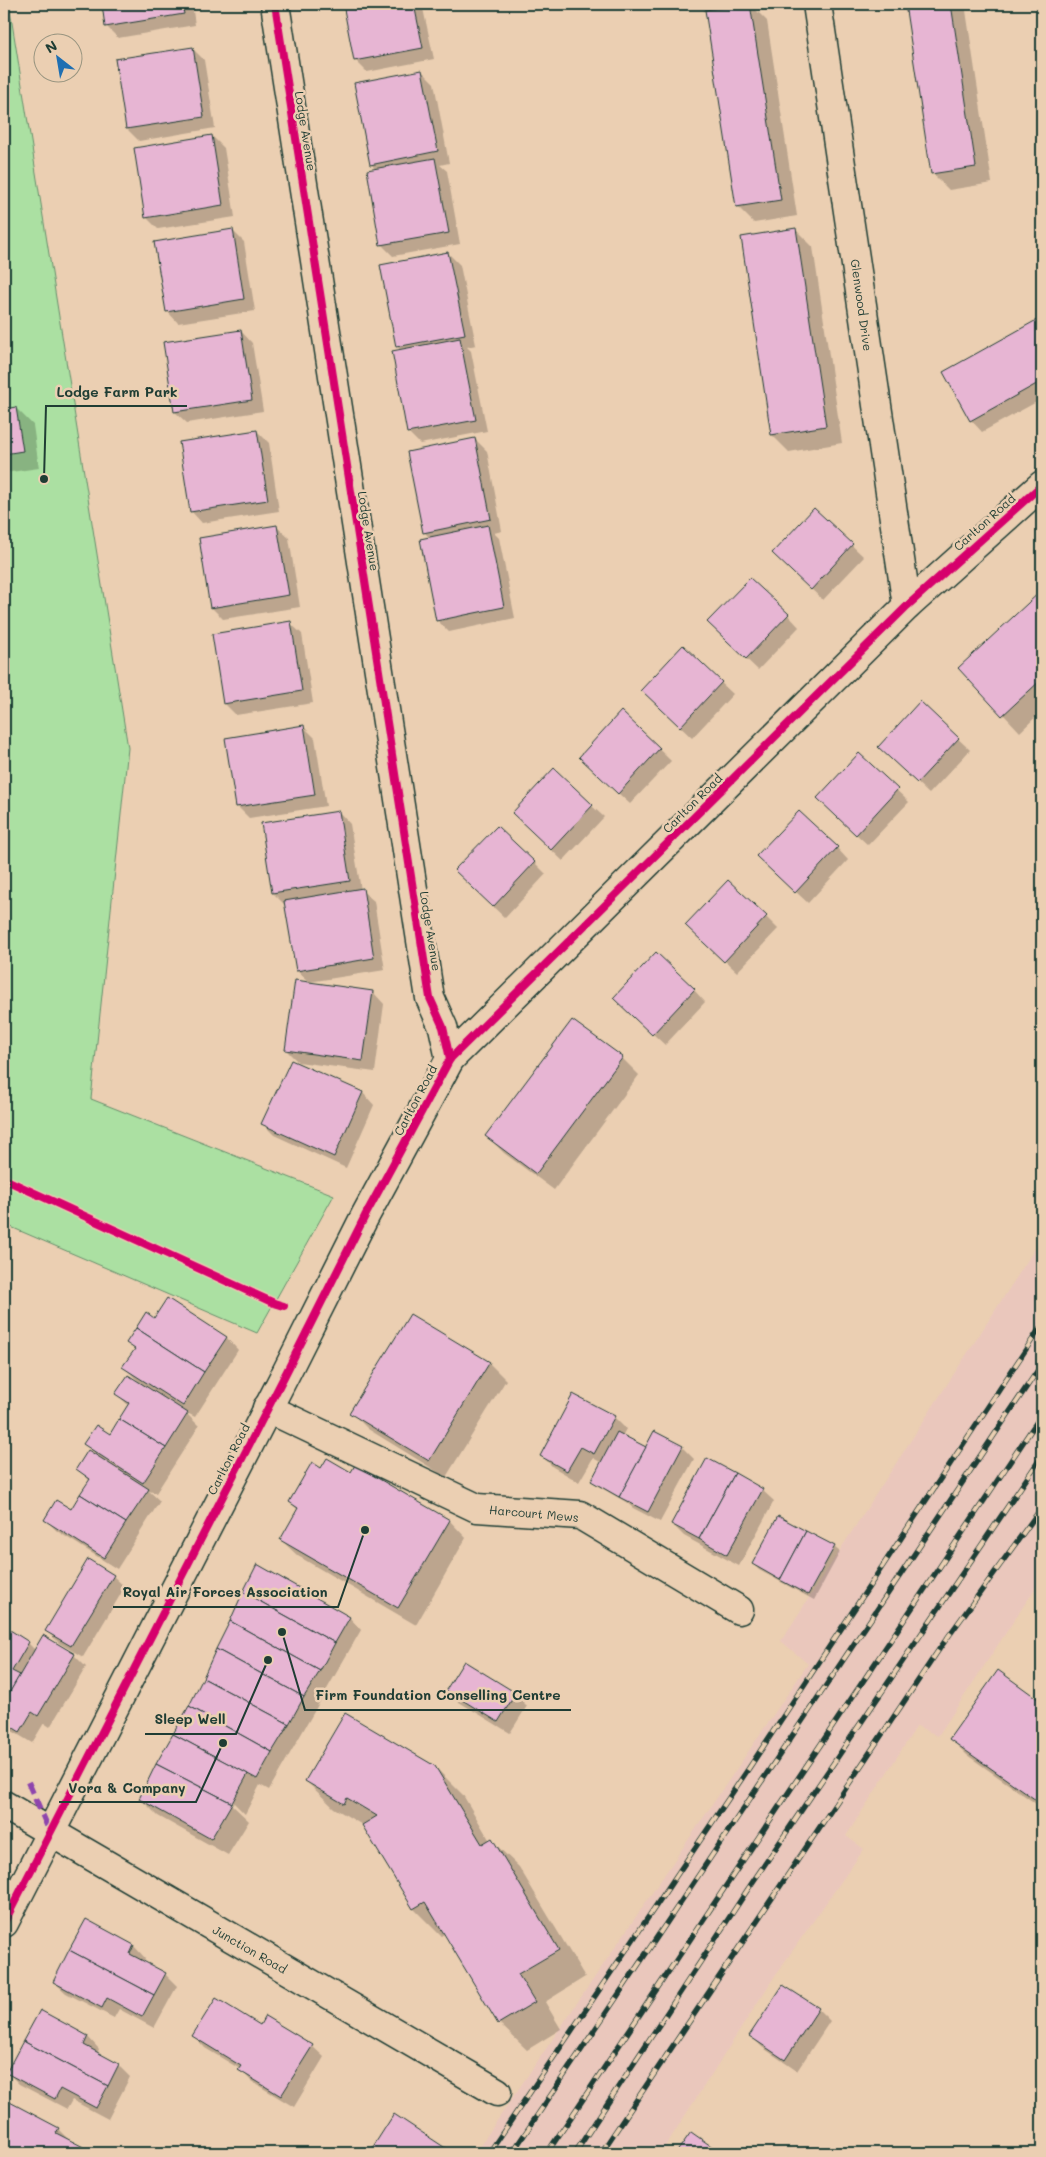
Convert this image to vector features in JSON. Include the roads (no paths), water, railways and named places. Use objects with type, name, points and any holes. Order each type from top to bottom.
[{"type":"street","name":"Lodge Avenue","points":[[275,4],[428,988],[430,998],[443,1027],[450,1058]]},
{"type":"street","name":"Glenwood Drive","points":[[817,4],[907,606]]},
{"type":"street","name":"Carlton Road","points":[[4,1923],[312,1316],[347,1254],[364,1216],[450,1058],[907,606],[1042,486]]},
{"type":"street","name":"Harcourt Mews","points":[[267,1408],[477,1508],[580,1515],[739,1610]]},
{"type":"street","name":"Junction Road","points":[[4,1805],[497,2092]]},
{"type":"railway","points":[[489,2153],[749,1768],[1042,1325]]},
{"type":"railway","points":[[512,2153],[1042,1364]]},
{"type":"railway","points":[[547,2153],[1042,1414]]},
{"type":"railway","points":[[575,2153],[748,1889],[1042,1456]]},
{"type":"railway","points":[[601,2153],[940,1648],[1042,1507]]},
{"type":"place","name":"Lodge Farm Park","points":[[44,479]]},
{"type":"place","name":"Royal Air Forces Association","points":[[365,1530]]},
{"type":"place","name":"Firm Foundation Conselling Centre","points":[[282,1632]]},
{"type":"place","name":"Sleep Well","points":[[268,1660]]},
{"type":"place","name":"Vora & Company","points":[[223,1743]]}]
